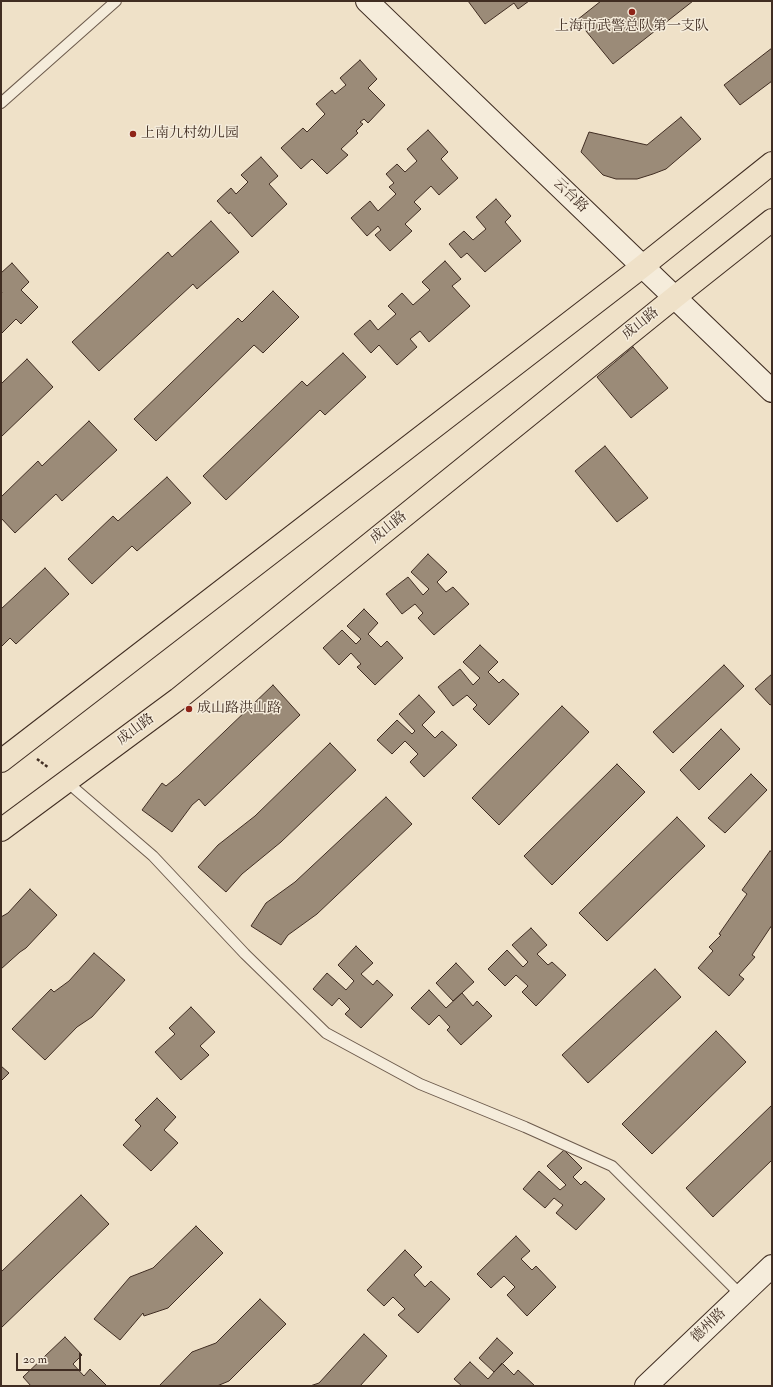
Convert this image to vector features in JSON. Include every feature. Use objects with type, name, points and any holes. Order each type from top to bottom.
[{"type":"main road","points":[[1,761],[643,266],[772,163]]},
{"type":"main road","name":"成山路","points":[[1,830],[178,699],[772,220]]},
{"type":"street","name":"云台路","points":[[367,1],[772,391]]},
{"type":"street","name":"德州路","points":[[646,1386],[772,1266]]},
{"type":"lane","points":[[1,103],[116,1]]},
{"type":"lane","points":[[67,782],[153,856],[245,954],[326,1033],[420,1084],[525,1127],[612,1166],[741,1295]]},
{"type":"path","points":[[21,747],[67,782]]},
{"type":"building","points":[[468,1],[529,1],[518,9],[514,3],[485,24]]},
{"type":"building","points":[[601,1],[693,1],[613,64],[577,20]]},
{"type":"building","points":[[772,48],[772,81],[740,105],[724,85]]},
{"type":"building","points":[[360,60],[377,79],[368,88],[385,105],[368,123],[364,119],[360,122],[363,124],[356,131],[358,133],[341,149],[348,155],[327,174],[312,159],[301,169],[281,148],[303,128],[307,132],[325,114],[316,104],[332,90],[335,94],[346,85],[340,78]]},
{"type":"building","points":[[681,117],[701,139],[666,169],[653,174],[637,179],[616,179],[603,175],[581,152],[589,132],[647,145]]},
{"type":"building","points":[[428,130],[448,152],[441,159],[458,178],[439,195],[431,186],[414,202],[421,209],[405,224],[412,231],[390,251],[375,235],[381,230],[378,226],[367,236],[351,218],[370,201],[378,211],[396,194],[389,187],[394,183],[386,174],[397,164],[405,172],[417,161],[407,149]]},
{"type":"building","points":[[261,157],[278,176],[269,184],[287,204],[252,237],[230,212],[229,214],[217,201],[231,188],[236,194],[248,182],[241,175]]},
{"type":"building","points":[[496,199],[511,216],[505,222],[521,241],[485,272],[467,253],[461,258],[449,244],[464,231],[473,240],[486,229],[476,217]]},
{"type":"building","points":[[211,221],[239,252],[197,289],[193,284],[99,371],[72,342],[168,252],[172,257]]},
{"type":"building","points":[[445,261],[461,279],[452,286],[470,306],[429,342],[420,331],[410,339],[417,347],[397,365],[379,345],[371,353],[354,334],[370,320],[378,330],[396,314],[388,306],[402,293],[413,305],[430,290],[422,282]]},
{"type":"building","points":[[12,263],[29,282],[21,290],[38,307],[21,324],[16,319],[1,334],[1,273]]},
{"type":"building","points":[[273,291],[299,317],[263,353],[254,345],[156,441],[134,419],[238,318],[242,322]]},
{"type":"building","points":[[633,347],[668,388],[631,418],[597,377]]},
{"type":"building","points":[[343,353],[366,377],[325,415],[320,410],[226,500],[203,476],[302,381],[307,386]]},
{"type":"building","points":[[27,359],[53,387],[2,436],[1,384]]},
{"type":"building","points":[[89,421],[117,450],[62,501],[56,494],[15,533],[1,518],[1,497],[38,461],[42,466]]},
{"type":"building","points":[[605,446],[648,498],[617,522],[575,471]]},
{"type":"building","points":[[167,477],[191,503],[137,551],[132,546],[92,584],[68,559],[113,516],[118,521]]},
{"type":"building","points":[[428,554],[447,572],[437,582],[446,592],[453,587],[469,604],[434,635],[418,618],[423,613],[415,604],[402,614],[386,594],[408,577],[423,595],[429,589],[411,572]]},
{"type":"building","points":[[45,568],[69,594],[16,644],[10,638],[1,647],[1,609]]},
{"type":"building","points":[[364,609],[378,623],[368,634],[381,647],[387,641],[403,658],[375,685],[357,667],[361,664],[351,653],[339,665],[323,648],[342,630],[356,644],[361,639],[347,626]]},
{"type":"building","points":[[480,645],[498,662],[488,672],[499,683],[503,679],[519,694],[489,725],[473,709],[477,705],[467,695],[453,706],[438,687],[460,669],[473,685],[480,678],[463,662]]},
{"type":"building","points":[[724,665],[744,686],[673,753],[653,732]]},
{"type":"building","points":[[772,674],[772,704],[770,705],[755,689]]},
{"type":"building","points":[[273,685],[300,715],[205,806],[199,799],[192,805],[172,832],[142,810],[162,783],[166,786],[178,776]]},
{"type":"building","points":[[419,695],[435,712],[422,725],[435,738],[442,731],[457,745],[424,777],[410,762],[418,754],[405,741],[392,754],[377,740],[397,720],[412,734],[415,731],[399,714]]},
{"type":"building","points":[[562,706],[589,732],[499,825],[472,798]]},
{"type":"building","points":[[721,729],[740,749],[699,790],[680,770]]},
{"type":"building","points":[[330,743],[356,770],[281,842],[242,874],[226,892],[198,867],[218,845],[255,816]]},
{"type":"building","points":[[617,764],[645,792],[552,885],[524,856]]},
{"type":"building","points":[[751,774],[767,790],[725,833],[708,818]]},
{"type":"building","points":[[386,797],[412,824],[317,914],[288,935],[281,945],[251,926],[266,903],[295,882]]},
{"type":"building","points":[[677,817],[705,846],[607,941],[579,913]]},
{"type":"building","points":[[770,851],[772,852],[772,925],[752,955],[755,957],[739,975],[744,979],[729,996],[698,968],[713,951],[709,947],[721,935],[719,934],[747,894],[742,890]]},
{"type":"building","points":[[30,889],[57,915],[26,948],[1,969],[1,917],[8,913]]},
{"type":"building","points":[[531,928],[547,945],[537,954],[548,965],[552,962],[566,975],[536,1006],[522,992],[528,986],[516,975],[505,986],[488,969],[507,950],[523,967],[528,962],[512,945]]},
{"type":"building","points":[[356,946],[373,963],[361,974],[373,985],[377,980],[393,995],[361,1028],[345,1014],[350,1009],[339,998],[332,1006],[313,989],[327,973],[346,990],[354,981],[338,965]]},
{"type":"building","points":[[94,953],[125,980],[92,1017],[77,1027],[45,1060],[12,1029],[51,989],[54,992],[69,981]]},
{"type":"building","points":[[456,963],[474,982],[453,1001],[436,983]]},
{"type":"building","points":[[655,969],[681,997],[588,1083],[562,1055]]},
{"type":"building","points":[[429,990],[446,1008],[462,993],[473,1006],[477,1001],[492,1016],[461,1045],[447,1030],[450,1027],[439,1015],[429,1025],[411,1008]]},
{"type":"building","points":[[191,1007],[215,1032],[200,1046],[209,1055],[181,1080],[155,1052],[175,1034],[169,1028]]},
{"type":"building","points":[[716,1031],[746,1062],[652,1154],[622,1124]]},
{"type":"building","points":[[1,1066],[9,1073],[1,1081]]},
{"type":"building","points":[[157,1098],[176,1117],[164,1130],[178,1143],[151,1171],[123,1145],[141,1126],[135,1120]]},
{"type":"building","points":[[772,1105],[772,1160],[713,1217],[686,1188]]},
{"type":"building","points":[[564,1150],[582,1168],[573,1177],[581,1185],[585,1181],[605,1199],[576,1230],[556,1213],[563,1205],[554,1198],[545,1208],[523,1189],[539,1171],[560,1190],[566,1185],[547,1166]]},
{"type":"building","points":[[81,1195],[109,1224],[1,1328],[1,1272]]},
{"type":"building","points":[[196,1226],[223,1253],[168,1308],[144,1316],[143,1313],[120,1340],[94,1319],[130,1277],[153,1268]]},
{"type":"building","points":[[516,1236],[530,1251],[521,1259],[532,1270],[536,1266],[556,1287],[527,1316],[507,1295],[515,1287],[504,1276],[491,1288],[477,1274]]},
{"type":"building","points":[[405,1250],[422,1267],[414,1275],[425,1287],[431,1281],[450,1299],[418,1333],[398,1315],[405,1309],[393,1297],[384,1306],[367,1290]]},
{"type":"building","points":[[260,1299],[286,1324],[229,1381],[217,1386],[159,1386],[192,1352],[216,1343]]},
{"type":"building","points":[[364,1334],[387,1356],[360,1386],[310,1386],[319,1383]]},
{"type":"building","points":[[65,1337],[82,1355],[73,1364],[84,1376],[90,1369],[107,1386],[31,1386],[23,1377]]},
{"type":"building","points":[[497,1338],[513,1353],[494,1372],[479,1358]]},
{"type":"building","points":[[470,1362],[488,1379],[502,1363],[514,1375],[518,1370],[535,1386],[462,1386],[454,1379]]},
{"type":"place","name":"上海市武警总队第一支队","points":[[632,12]]},
{"type":"place","name":"上南九村幼儿园","points":[[133,134]]},
{"type":"place","name":"成山路洪山路","points":[[189,709]]}]
